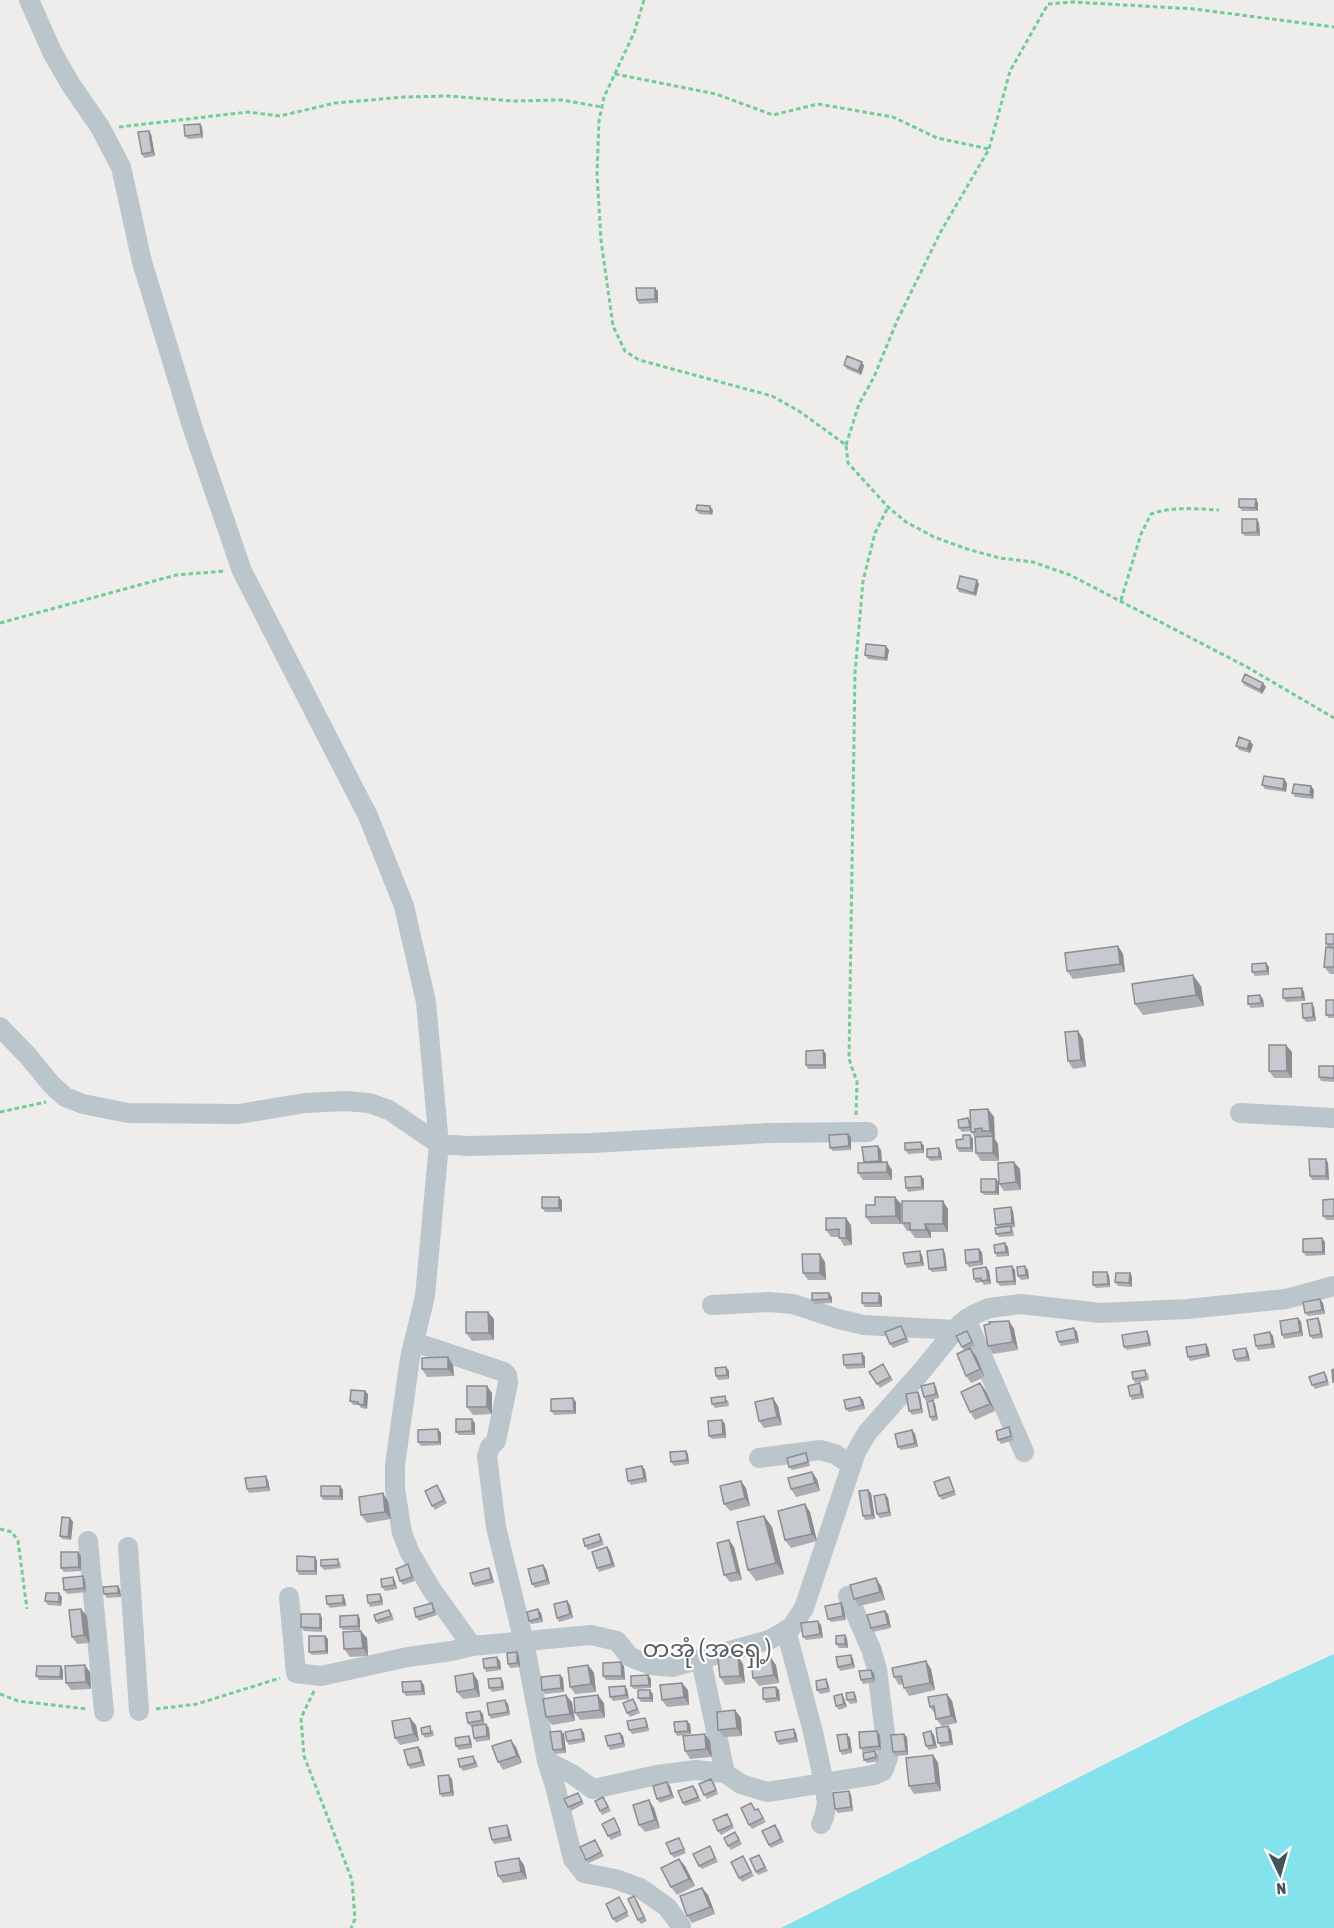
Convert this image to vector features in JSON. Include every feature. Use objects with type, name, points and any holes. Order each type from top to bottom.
[{"type":"street","points":[[30,0],[52,52],[103,133],[120,167],[127,189],[142,262],[192,426],[242,571],[368,816],[405,906],[426,1002],[439,1144],[425,1296],[414,1342],[395,1465],[395,1489],[402,1533],[410,1553],[432,1590],[472,1646]]},
{"type":"street","points":[[0,1027],[65,1097],[83,1104],[128,1113],[239,1114],[305,1103],[346,1101],[369,1103],[389,1110],[439,1144],[468,1146],[570,1144],[768,1132],[862,1132]]},
{"type":"street","points":[[1240,1113],[1334,1118]]},
{"type":"street","points":[[289,1597],[296,1673],[321,1676],[472,1646],[591,1635],[617,1641],[630,1657],[651,1665],[672,1667],[769,1640],[791,1628],[804,1608],[855,1452],[867,1433],[960,1324],[989,1308],[1004,1305],[1021,1304],[1100,1313],[1187,1309],[1286,1299],[1334,1286]]},
{"type":"street","points":[[712,1305],[769,1302],[793,1304],[864,1325],[960,1324]]},
{"type":"street","points":[[960,1324],[1024,1452]]},
{"type":"street","points":[[414,1342],[504,1372],[507,1375],[508,1383],[496,1441],[490,1447],[487,1456],[496,1527],[524,1642],[547,1761],[573,1859],[584,1873],[615,1879],[640,1888],[667,1907],[681,1926]]},
{"type":"street","points":[[759,1458],[820,1450],[835,1454],[851,1465]]},
{"type":"street","points":[[88,1542],[104,1712]]},
{"type":"street","points":[[128,1547],[139,1711]]},
{"type":"street","points":[[547,1761],[572,1774],[593,1789],[657,1775],[696,1770],[725,1773],[741,1784],[767,1792],[874,1775],[883,1771],[888,1758],[878,1670],[848,1596]]},
{"type":"street","points":[[786,1630],[824,1783],[827,1803],[821,1824]]},
{"type":"street","points":[[701,1660],[725,1773]]},
{"type":"path","points":[[644,0],[634,33],[604,97],[599,121],[597,174],[601,240],[613,326],[625,351],[639,360],[772,396],[799,411],[846,445]]},
{"type":"path","points":[[1334,27],[1194,9],[1073,2],[1048,4],[1010,71],[989,149],[940,233],[897,321],[874,377],[859,404],[846,445],[848,464],[888,507],[906,522],[934,537],[1000,558],[1033,562],[1070,575],[1247,667],[1334,718]]},
{"type":"path","points":[[615,74],[716,94],[774,115],[818,104],[893,117],[937,138],[989,149]]},
{"type":"path","points":[[103,133],[122,126],[154,122],[248,112],[280,116],[335,103],[405,97],[447,96],[514,101],[561,100],[602,107]]},
{"type":"path","points":[[862,1132],[857,1082],[849,1059],[855,673],[863,581],[875,533],[888,507]]},
{"type":"path","points":[[1120,601],[1141,534],[1151,514],[1161,510],[1182,508],[1219,510]]},
{"type":"path","points":[[0,623],[176,575],[206,571],[242,571]]},
{"type":"path","points":[[0,1112],[65,1097]]},
{"type":"path","points":[[0,1529],[12,1532],[18,1542],[27,1609]]},
{"type":"path","points":[[321,1676],[301,1718],[304,1756],[352,1880],[355,1919],[351,1928]]},
{"type":"water","points":[[1334,1654],[1334,1928],[781,1928],[1214,1709]]},
{"type":"building","points":[[200,124],[201,134],[185,136],[184,125]]},
{"type":"building","points":[[149,131],[152,152],[142,154],[138,132]]},
{"type":"building","points":[[636,288],[655,288],[655,299],[637,300]]},
{"type":"building","points":[[847,356],[862,362],[858,371],[844,365]]},
{"type":"building","points":[[1239,499],[1256,499],[1255,508],[1239,507]]},
{"type":"building","points":[[697,505],[710,506],[710,512],[696,510]]},
{"type":"building","points":[[1242,519],[1257,519],[1257,532],[1242,533]]},
{"type":"building","points":[[960,576],[977,580],[974,593],[957,588]]},
{"type":"building","points":[[866,644],[886,646],[885,658],[865,655]]},
{"type":"building","points":[[1245,674],[1263,683],[1260,690],[1242,681]]},
{"type":"building","points":[[1239,737],[1250,741],[1247,749],[1236,746]]},
{"type":"building","points":[[1264,776],[1284,779],[1283,789],[1262,785]]},
{"type":"building","points":[[1294,784],[1311,786],[1310,795],[1292,793]]},
{"type":"building","points":[[1326,934],[1334,934],[1334,944],[1326,944]]},
{"type":"building","points":[[1118,946],[1120,964],[1067,971],[1065,953]]},
{"type":"building","points":[[1326,947],[1334,948],[1334,967],[1324,967]]},
{"type":"building","points":[[1266,963],[1267,971],[1252,972],[1252,964]]},
{"type":"building","points":[[1193,975],[1196,995],[1135,1004],[1132,984]]},
{"type":"building","points":[[1302,988],[1302,997],[1283,998],[1283,989]]},
{"type":"building","points":[[1260,995],[1261,1003],[1248,1004],[1248,996]]},
{"type":"building","points":[[1326,1000],[1334,1000],[1334,1015],[1326,1015]]},
{"type":"building","points":[[1312,1003],[1313,1017],[1303,1018],[1302,1004]]},
{"type":"building","points":[[1078,1031],[1081,1060],[1068,1061],[1065,1032]]},
{"type":"building","points":[[1269,1045],[1286,1045],[1287,1071],[1269,1071]]},
{"type":"building","points":[[823,1050],[824,1065],[806,1065],[806,1051]]},
{"type":"building","points":[[1319,1066],[1334,1066],[1334,1078],[1319,1077]]},
{"type":"building","points":[[988,1109],[990,1131],[982,1131],[982,1128],[971,1132],[970,1110]]},
{"type":"building","points":[[968,1118],[970,1127],[959,1128],[958,1120]]},
{"type":"building","points":[[848,1134],[849,1146],[830,1148],[829,1135]]},
{"type":"building","points":[[963,1135],[970,1135],[971,1148],[957,1148],[956,1140],[963,1139]]},
{"type":"building","points":[[993,1136],[993,1153],[976,1153],[975,1137]]},
{"type":"building","points":[[921,1142],[922,1149],[905,1150],[905,1143]]},
{"type":"building","points":[[878,1146],[879,1161],[864,1162],[862,1147]]},
{"type":"building","points":[[939,1148],[939,1157],[927,1157],[927,1149]]},
{"type":"building","points":[[1309,1159],[1326,1159],[1326,1176],[1310,1176]]},
{"type":"building","points":[[887,1162],[887,1172],[858,1173],[858,1163]]},
{"type":"building","points":[[1014,1162],[1016,1182],[999,1184],[998,1163]]},
{"type":"building","points":[[921,1176],[922,1187],[906,1188],[905,1177]]},
{"type":"building","points":[[981,1179],[996,1179],[996,1192],[981,1192]]},
{"type":"building","points":[[542,1197],[559,1197],[559,1208],[542,1208]]},
{"type":"building","points":[[875,1197],[895,1197],[896,1216],[866,1217],[866,1205],[875,1205]]},
{"type":"building","points":[[1334,1199],[1334,1216],[1323,1216],[1323,1200]]},
{"type":"building","points":[[902,1201],[943,1201],[943,1224],[925,1224],[926,1230],[910,1230],[910,1223],[902,1223]]},
{"type":"building","points":[[1011,1207],[1012,1223],[996,1225],[994,1209]]},
{"type":"building","points":[[826,1218],[846,1218],[846,1238],[839,1238],[839,1229],[826,1230]]},
{"type":"building","points":[[1011,1226],[1011,1232],[996,1234],[995,1228]]},
{"type":"building","points":[[1322,1238],[1323,1252],[1303,1252],[1303,1239]]},
{"type":"building","points":[[1005,1243],[1006,1252],[995,1253],[994,1245]]},
{"type":"building","points":[[943,1249],[945,1267],[929,1269],[927,1251]]},
{"type":"building","points":[[979,1249],[980,1261],[966,1263],[965,1250]]},
{"type":"building","points":[[920,1251],[921,1262],[905,1264],[903,1253]]},
{"type":"building","points":[[802,1254],[820,1254],[820,1273],[803,1273]]},
{"type":"building","points":[[1012,1266],[1014,1281],[997,1282],[996,1268]]},
{"type":"building","points":[[1025,1266],[1026,1275],[1018,1276],[1017,1267]]},
{"type":"building","points":[[986,1267],[988,1280],[974,1279],[973,1269]]},
{"type":"building","points":[[1093,1272],[1107,1272],[1108,1284],[1093,1285]]},
{"type":"building","points":[[1116,1273],[1130,1273],[1129,1283],[1115,1282]]},
{"type":"building","points":[[812,1293],[829,1293],[829,1299],[812,1300]]},
{"type":"building","points":[[862,1293],[879,1293],[879,1303],[862,1303]]},
{"type":"building","points":[[1320,1299],[1322,1310],[1305,1313],[1303,1302]]},
{"type":"building","points":[[466,1312],[488,1312],[489,1333],[466,1333]]},
{"type":"building","points":[[1298,1318],[1300,1332],[1282,1335],[1280,1321]]},
{"type":"building","points":[[1318,1318],[1321,1334],[1310,1336],[1307,1320]]},
{"type":"building","points":[[1009,1321],[1013,1342],[988,1346],[984,1325],[990,1324],[989,1322]]},
{"type":"building","points":[[901,1326],[906,1338],[890,1344],[885,1332]]},
{"type":"building","points":[[1074,1328],[1076,1339],[1059,1342],[1056,1332]]},
{"type":"building","points":[[967,1331],[972,1342],[962,1347],[956,1336]]},
{"type":"building","points":[[1147,1331],[1149,1343],[1124,1347],[1122,1335]]},
{"type":"building","points":[[1270,1332],[1272,1344],[1256,1346],[1254,1335]]},
{"type":"building","points":[[1206,1344],[1207,1354],[1188,1357],[1186,1347]]},
{"type":"building","points":[[970,1348],[980,1369],[966,1376],[957,1354]]},
{"type":"building","points":[[1246,1348],[1247,1357],[1235,1359],[1233,1350]]},
{"type":"building","points":[[862,1353],[863,1364],[844,1365],[843,1355]]},
{"type":"building","points":[[448,1357],[448,1369],[422,1369],[422,1358]]},
{"type":"building","points":[[883,1364],[890,1377],[877,1384],[869,1372]]},
{"type":"building","points":[[726,1367],[727,1375],[716,1376],[715,1368]]},
{"type":"building","points":[[1145,1370],[1146,1377],[1133,1379],[1132,1372]]},
{"type":"building","points":[[1324,1372],[1327,1381],[1312,1385],[1309,1377]]},
{"type":"building","points":[[934,1383],[936,1394],[924,1397],[921,1386]]},
{"type":"building","points":[[980,1383],[990,1404],[970,1412],[961,1392]]},
{"type":"building","points":[[1140,1383],[1141,1394],[1130,1396],[1128,1386]]},
{"type":"building","points":[[467,1386],[487,1386],[487,1407],[467,1407]]},
{"type":"building","points":[[351,1390],[365,1391],[364,1405],[350,1401]]},
{"type":"building","points":[[918,1392],[921,1409],[909,1411],[906,1394]]},
{"type":"building","points":[[725,1396],[726,1402],[712,1404],[711,1398]]},
{"type":"building","points":[[860,1397],[862,1405],[846,1409],[844,1400]]},
{"type":"building","points":[[573,1398],[574,1411],[551,1411],[551,1399]]},
{"type":"building","points":[[773,1398],[777,1417],[759,1421],[755,1402]]},
{"type":"building","points":[[933,1400],[936,1416],[930,1417],[927,1402]]},
{"type":"building","points":[[456,1419],[472,1419],[472,1431],[456,1432]]},
{"type":"building","points":[[722,1420],[723,1434],[709,1436],[708,1421]]},
{"type":"building","points":[[1009,1427],[1011,1436],[998,1440],[996,1431]]},
{"type":"building","points":[[438,1429],[439,1442],[418,1442],[418,1430]]},
{"type":"building","points":[[912,1430],[915,1443],[898,1447],[895,1434]]},
{"type":"building","points":[[686,1451],[687,1460],[671,1462],[670,1452]]},
{"type":"building","points":[[806,1453],[808,1462],[789,1467],[787,1458]]},
{"type":"building","points":[[642,1466],[644,1478],[628,1481],[626,1469]]},
{"type":"building","points":[[812,1472],[815,1483],[791,1489],[788,1478]]},
{"type":"building","points":[[266,1476],[267,1487],[247,1489],[245,1478]]},
{"type":"building","points":[[949,1477],[954,1491],[939,1496],[934,1482]]},
{"type":"building","points":[[741,1481],[745,1498],[724,1504],[720,1486]]},
{"type":"building","points":[[437,1485],[444,1500],[432,1506],[425,1491]]},
{"type":"building","points":[[321,1486],[340,1486],[340,1496],[321,1496]]},
{"type":"building","points":[[868,1490],[872,1515],[863,1516],[859,1491]]},
{"type":"building","points":[[383,1493],[385,1512],[361,1515],[359,1497]]},
{"type":"building","points":[[885,1494],[889,1512],[877,1514],[874,1496]]},
{"type":"building","points":[[805,1504],[812,1534],[785,1540],[778,1511]]},
{"type":"building","points":[[764,1516],[776,1563],[748,1570],[737,1522]]},
{"type":"building","points":[[62,1517],[70,1518],[68,1537],[60,1536]]},
{"type":"building","points":[[599,1534],[601,1541],[585,1546],[583,1539]]},
{"type":"building","points":[[729,1540],[737,1572],[724,1575],[717,1543]]},
{"type":"building","points":[[607,1547],[612,1564],[597,1568],[592,1552]]},
{"type":"building","points":[[61,1552],[78,1552],[79,1567],[61,1568]]},
{"type":"building","points":[[297,1556],[315,1557],[315,1571],[297,1571]]},
{"type":"building","points":[[338,1559],[338,1565],[321,1566],[321,1560]]},
{"type":"building","points":[[408,1564],[412,1577],[400,1581],[396,1569]]},
{"type":"building","points":[[543,1565],[547,1580],[532,1584],[528,1569]]},
{"type":"building","points":[[489,1568],[491,1579],[473,1584],[470,1573]]},
{"type":"building","points":[[83,1576],[84,1588],[64,1590],[63,1578]]},
{"type":"building","points":[[393,1577],[394,1585],[382,1587],[381,1579]]},
{"type":"building","points":[[876,1578],[880,1592],[854,1599],[850,1585]]},
{"type":"building","points":[[118,1586],[118,1593],[104,1594],[103,1587]]},
{"type":"building","points":[[46,1593],[59,1593],[59,1602],[45,1601]]},
{"type":"building","points":[[380,1594],[381,1601],[368,1603],[367,1595]]},
{"type":"building","points":[[343,1595],[343,1603],[327,1604],[326,1596]]},
{"type":"building","points":[[567,1601],[570,1614],[557,1618],[554,1604]]},
{"type":"building","points":[[432,1603],[434,1612],[416,1617],[414,1608]]},
{"type":"building","points":[[841,1603],[843,1616],[828,1619],[825,1606]]},
{"type":"building","points":[[81,1609],[84,1635],[72,1637],[69,1610]]},
{"type":"building","points":[[538,1609],[540,1618],[529,1621],[527,1612]]},
{"type":"building","points":[[389,1610],[391,1616],[376,1621],[374,1615]]},
{"type":"building","points":[[885,1611],[888,1624],[871,1628],[867,1615]]},
{"type":"building","points":[[301,1614],[320,1614],[320,1628],[301,1627]]},
{"type":"building","points":[[358,1615],[358,1626],[340,1627],[340,1616]]},
{"type":"building","points":[[818,1621],[820,1634],[803,1637],[801,1623]]},
{"type":"building","points":[[361,1631],[363,1648],[344,1649],[343,1632]]},
{"type":"building","points":[[845,1635],[845,1644],[836,1644],[836,1636]]},
{"type":"building","points":[[309,1636],[325,1636],[326,1651],[309,1652]]},
{"type":"building","points":[[517,1652],[517,1663],[508,1664],[507,1653]]},
{"type":"building","points":[[851,1655],[852,1664],[838,1667],[836,1657]]},
{"type":"building","points":[[738,1656],[740,1676],[720,1677],[718,1658]]},
{"type":"building","points":[[497,1657],[498,1667],[484,1668],[483,1659]]},
{"type":"building","points":[[771,1658],[774,1675],[753,1678],[751,1661]]},
{"type":"building","points":[[926,1661],[930,1683],[904,1688],[901,1676],[894,1677],[892,1668]]},
{"type":"building","points":[[621,1662],[622,1676],[603,1676],[603,1663]]},
{"type":"building","points":[[85,1665],[86,1682],[66,1683],[65,1666]]},
{"type":"building","points":[[588,1665],[591,1684],[570,1687],[568,1668]]},
{"type":"building","points":[[37,1666],[61,1666],[60,1677],[36,1676]]},
{"type":"building","points":[[871,1670],[873,1678],[861,1680],[859,1671]]},
{"type":"building","points":[[473,1673],[475,1689],[457,1692],[455,1676]]},
{"type":"building","points":[[560,1675],[561,1688],[542,1690],[541,1677]]},
{"type":"building","points":[[648,1675],[649,1685],[631,1686],[631,1676]]},
{"type":"building","points":[[501,1678],[502,1687],[489,1688],[488,1679]]},
{"type":"building","points":[[826,1679],[828,1688],[817,1690],[816,1681]]},
{"type":"building","points":[[421,1681],[422,1691],[403,1692],[402,1682]]},
{"type":"building","points":[[682,1683],[684,1697],[662,1700],[660,1685]]},
{"type":"building","points":[[625,1686],[626,1695],[610,1697],[609,1687]]},
{"type":"building","points":[[776,1687],[777,1698],[763,1699],[763,1688]]},
{"type":"building","points":[[638,1690],[650,1690],[650,1698],[638,1698]]},
{"type":"building","points":[[854,1692],[855,1699],[847,1700],[846,1693]]},
{"type":"building","points":[[842,1694],[844,1704],[836,1706],[834,1696]]},
{"type":"building","points":[[947,1694],[951,1716],[936,1719],[934,1706],[930,1707],[928,1697]]},
{"type":"building","points":[[566,1695],[570,1714],[546,1717],[543,1699]]},
{"type":"building","points":[[598,1695],[600,1710],[575,1713],[574,1698]]},
{"type":"building","points":[[633,1699],[637,1709],[627,1713],[623,1703]]},
{"type":"building","points":[[505,1700],[508,1712],[489,1715],[487,1703]]},
{"type":"building","points":[[735,1710],[737,1728],[718,1730],[717,1712]]},
{"type":"building","points":[[480,1711],[482,1720],[468,1723],[466,1713]]},
{"type":"building","points":[[410,1718],[414,1734],[395,1738],[392,1721]]},
{"type":"building","points":[[645,1718],[647,1727],[629,1730],[627,1721]]},
{"type":"building","points":[[687,1721],[688,1731],[675,1732],[674,1722]]},
{"type":"building","points":[[486,1724],[487,1736],[474,1738],[472,1726]]},
{"type":"building","points":[[430,1726],[431,1733],[422,1734],[421,1728]]},
{"type":"building","points":[[948,1726],[950,1742],[938,1743],[936,1728]]},
{"type":"building","points":[[581,1729],[583,1739],[567,1741],[565,1732]]},
{"type":"building","points":[[794,1729],[795,1738],[777,1741],[775,1732]]},
{"type":"building","points":[[561,1731],[563,1749],[553,1750],[550,1732]]},
{"type":"building","points":[[877,1731],[879,1746],[860,1748],[859,1732]]},
{"type":"building","points":[[931,1731],[934,1745],[926,1746],[923,1733]]},
{"type":"building","points":[[620,1733],[623,1743],[608,1746],[605,1736]]},
{"type":"building","points":[[705,1734],[706,1749],[685,1751],[683,1736]]},
{"type":"building","points":[[847,1734],[849,1749],[840,1751],[837,1735]]},
{"type":"building","points":[[904,1734],[906,1751],[893,1752],[891,1735]]},
{"type":"building","points":[[469,1736],[470,1744],[456,1746],[455,1738]]},
{"type":"building","points":[[511,1740],[517,1756],[498,1762],[492,1746]]},
{"type":"building","points":[[418,1747],[422,1762],[408,1765],[404,1750]]},
{"type":"building","points":[[875,1751],[876,1757],[864,1760],[863,1753]]},
{"type":"building","points":[[933,1755],[936,1783],[909,1786],[906,1758]]},
{"type":"building","points":[[473,1756],[475,1763],[460,1767],[458,1759]]},
{"type":"building","points":[[449,1775],[451,1792],[440,1794],[438,1776]]},
{"type":"building","points":[[711,1779],[716,1790],[704,1795],[699,1784]]},
{"type":"building","points":[[667,1782],[671,1795],[657,1799],[653,1786]]},
{"type":"building","points":[[693,1786],[698,1797],[683,1803],[678,1791]]},
{"type":"building","points":[[849,1791],[851,1807],[835,1809],[833,1793]]},
{"type":"building","points":[[578,1793],[582,1801],[568,1807],[564,1799]]},
{"type":"building","points":[[603,1797],[608,1807],[600,1811],[595,1801]]},
{"type":"building","points":[[649,1800],[655,1820],[639,1825],[633,1805]]},
{"type":"building","points":[[751,1803],[763,1818],[749,1825],[741,1808]]},
{"type":"building","points":[[727,1814],[732,1825],[718,1831],[713,1820]]},
{"type":"building","points":[[614,1818],[620,1831],[608,1836],[602,1824]]},
{"type":"building","points":[[507,1825],[509,1837],[492,1840],[489,1828]]},
{"type":"building","points":[[775,1825],[781,1839],[769,1845],[762,1831]]},
{"type":"building","points":[[735,1832],[739,1840],[728,1846],[724,1838]]},
{"type":"building","points":[[679,1838],[684,1849],[671,1854],[666,1843]]},
{"type":"building","points":[[595,1840],[601,1852],[586,1860],[580,1847]]},
{"type":"building","points":[[710,1846],[715,1858],[699,1866],[693,1854]]},
{"type":"building","points":[[759,1855],[765,1867],[756,1872],[750,1859]]},
{"type":"building","points":[[743,1856],[751,1872],[739,1878],[731,1862]]},
{"type":"building","points":[[519,1858],[521,1872],[498,1876],[495,1862]]},
{"type":"building","points":[[679,1859],[689,1879],[671,1887],[661,1868]]},
{"type":"building","points":[[702,1888],[710,1907],[687,1916],[680,1896]]},
{"type":"building","points":[[634,1896],[644,1917],[638,1920],[628,1899]]},
{"type":"building","points":[[619,1897],[627,1912],[613,1919],[606,1904]]},
{"type":"district","name":"တအုံ (အရှေ့)","points":[[707,1648]]}]
